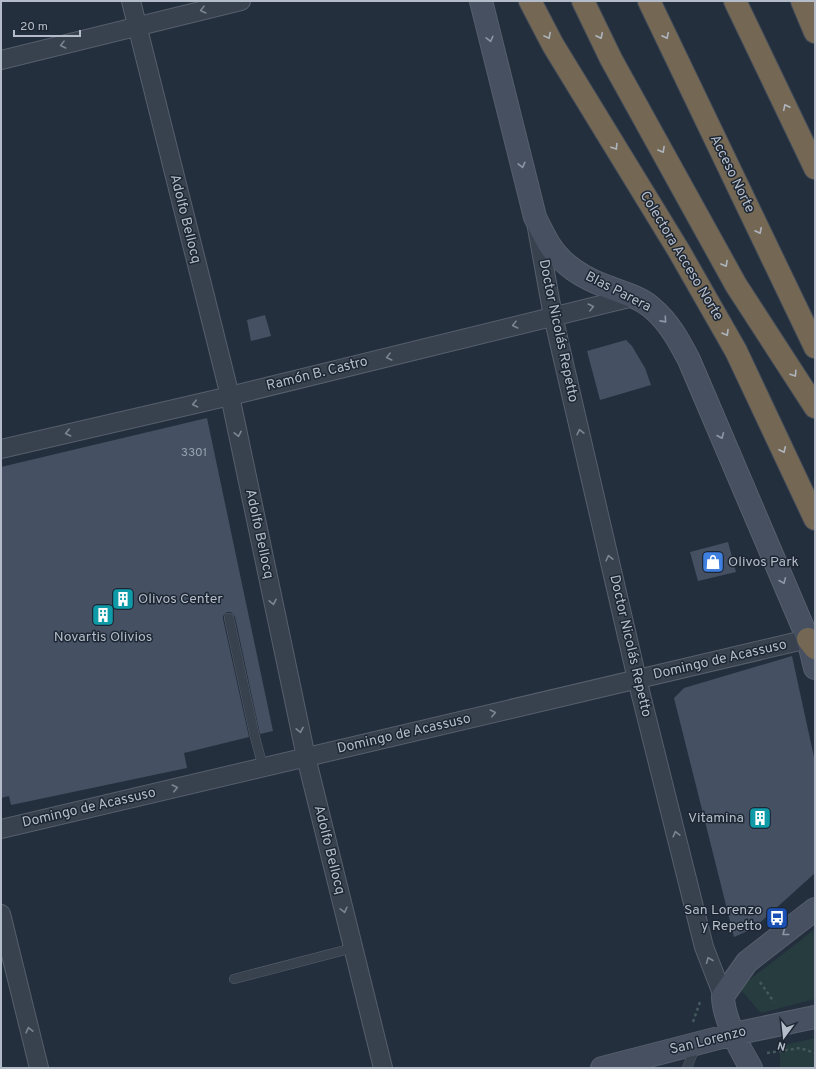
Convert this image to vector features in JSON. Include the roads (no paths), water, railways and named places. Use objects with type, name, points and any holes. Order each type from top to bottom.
[{"type":"highway","name":"Colectora Acceso Norte","points":[[530,1],[553,46],[680,251],[736,351],[815,519]]},
{"type":"highway","points":[[582,1],[611,59],[736,285],[815,407]]},
{"type":"highway","name":"Acceso Norte","points":[[650,1],[815,347]]},
{"type":"highway","points":[[735,1],[815,168]]},
{"type":"highway","points":[[802,1],[815,32]]},
{"type":"street","name":"Adolfo Bellocq","points":[[131,1],[136,26],[230,396],[306,757],[383,1068]]},
{"type":"street","points":[[1,60],[241,1]]},
{"type":"street","name":"Blas Parera","points":[[480,1],[535,217],[549,244],[569,267],[586,277],[633,297],[651,307],[665,320],[678,339],[689,360],[811,643],[815,668]]},
{"type":"street","name":"Doctor Nicolás Repetto","points":[[535,217],[553,316],[637,679],[704,947],[723,996],[727,1016],[744,1056],[751,1068]]},
{"type":"street","name":"Ramón B. Castro","points":[[1,449],[230,396],[633,297]]},
{"type":"street","name":"Domingo de Acassuso","points":[[1,829],[637,679],[811,643]]},
{"type":"street","points":[[723,996],[747,962],[815,909]]},
{"type":"street","points":[[1,914],[39,1068]]},
{"type":"street","name":"San Lorenzo","points":[[602,1068],[626,1065],[697,1043],[815,1017]]},
{"type":"lane","points":[[229,618],[263,767]]},
{"type":"lane","points":[[234,978],[353,948]]},
{"type":"lane","points":[[687,1068],[697,1043]]},
{"type":"place","name":"Olivos Park","points":[[713,562]]},
{"type":"place","name":"Olivos Center","points":[[123,599]]},
{"type":"place","name":"Novartis Olivios","points":[[103,615]]},
{"type":"place","name":"Vitamina","points":[[760,818]]},
{"type":"place","name":"San Lorenzo y Repetto","points":[[777,918]]}]
